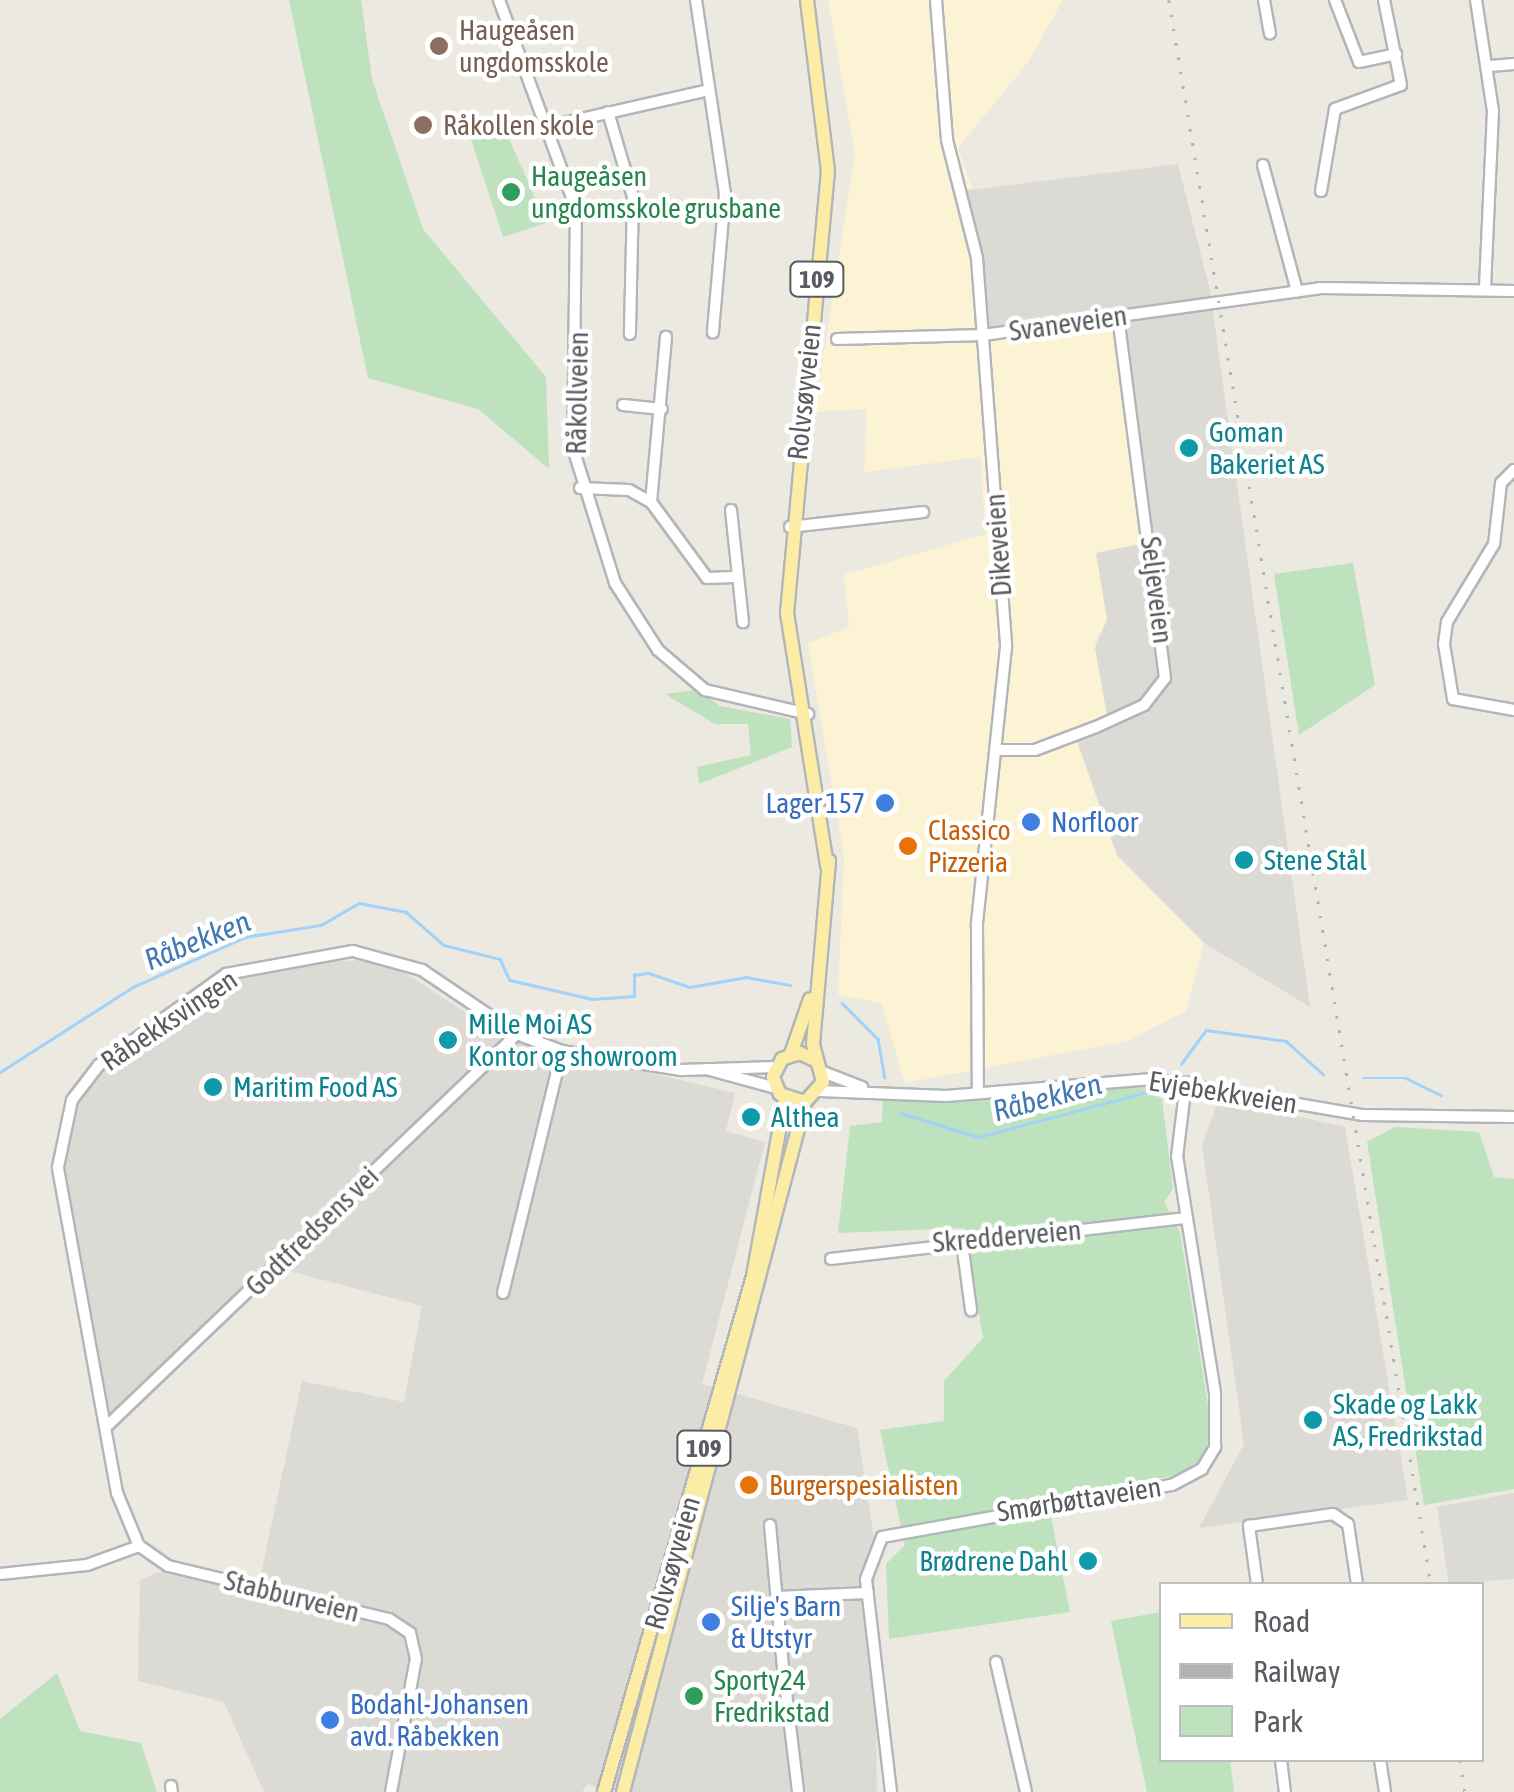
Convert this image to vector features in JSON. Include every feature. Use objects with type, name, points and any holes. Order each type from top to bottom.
[{"type":"main road","name":"Rolvsøyveien","points":[[806,0],[828,171],[790,526],[788,606],[827,866],[816,983],[820,1066]]},
{"type":"main road","name":"Rolvsøyveien","points":[[790,1054],[816,983]]},
{"type":"main road","points":[[790,1054],[820,1066]]},
{"type":"main road","name":"109","points":[[780,1094],[776,1066],[790,1054]]},
{"type":"main road","name":"109","points":[[820,1066],[820,1091]]},
{"type":"main road","points":[[780,1094],[806,1102],[820,1091]]},
{"type":"main road","name":"Rolvsøyveien","points":[[604,1792],[754,1276],[780,1094]]},
{"type":"main road","name":"Rolvsøyveien","points":[[623,1792],[806,1102]]},
{"type":"street","name":"Råkollveien","points":[[498,0],[550,126],[580,241],[580,488],[614,583],[658,650],[704,690],[771,710],[804,708]]},
{"type":"street","points":[[696,0],[725,194],[712,332]]},
{"type":"street","name":"Dikeveien","points":[[936,0],[947,140],[971,224],[1006,647],[1001,750],[977,925],[978,1092]]},
{"type":"street","points":[[1264,0],[1270,33]]},
{"type":"street","points":[[1335,0],[1359,62],[1396,54]]},
{"type":"street","points":[[1321,191],[1332,113],[1393,94],[1396,54],[1384,0]]},
{"type":"street","points":[[1476,0],[1490,66],[1485,287]]},
{"type":"street","points":[[1490,66],[1514,64]]},
{"type":"street","points":[[550,126],[708,90]]},
{"type":"street","points":[[608,112],[633,197],[630,334]]},
{"type":"street","points":[[1263,166],[1297,291]]},
{"type":"street","name":"Svaneveien","points":[[837,339],[983,335],[1297,291],[1485,287],[1514,291]]},
{"type":"street","name":"Seljeveien","points":[[1001,750],[1035,750],[1096,727],[1144,704],[1165,678],[1118,316]]},
{"type":"street","points":[[651,502],[666,336]]},
{"type":"street","points":[[623,405],[662,409]]},
{"type":"street","points":[[1514,470],[1501,483],[1494,544],[1447,622],[1444,644],[1454,699],[1514,710]]},
{"type":"street","points":[[580,488],[629,490],[651,502],[707,578],[734,577]]},
{"type":"street","points":[[731,510],[734,577],[743,622]]},
{"type":"street","points":[[790,526],[923,512]]},
{"type":"street","name":"Råbekksvingen","points":[[106,1426],[58,1156],[65,1113],[99,1065],[226,974],[323,953],[401,960],[517,1034],[562,1051],[705,1068],[776,1066]]},
{"type":"street","name":"Godtfredsens vei","points":[[106,1426],[517,1034]]},
{"type":"street","points":[[503,1293],[562,1051]]},
{"type":"street","name":"Evjebekkveien","points":[[820,1066],[872,1092]]},
{"type":"street","name":"Råbekksvingen","points":[[705,1068],[780,1094]]},
{"type":"street","name":"Evjebekkveien","points":[[820,1091],[978,1092],[1076,1078],[1186,1083],[1363,1115],[1514,1117]]},
{"type":"street","name":"Smørbøttaveien","points":[[890,1792],[868,1593],[872,1554],[892,1530],[1172,1485],[1202,1470],[1218,1412],[1184,1218],[1175,1135],[1186,1083]]},
{"type":"street","name":"Skredderveien","points":[[831,1259],[1184,1218]]},
{"type":"street","points":[[962,1243],[971,1310]]},
{"type":"street","points":[[0,1574],[87,1565],[139,1546],[117,1493],[106,1426]]},
{"type":"street","points":[[1257,1582],[1249,1526],[1344,1515],[1356,1582]]},
{"type":"street","points":[[770,1526],[783,1670]]},
{"type":"street","name":"Stabburveien","points":[[139,1546],[168,1566],[389,1619],[410,1633],[416,1659],[391,1792]]},
{"type":"street","points":[[776,1597],[868,1593]]},
{"type":"street","points":[[996,1662],[1026,1792]]},
{"type":"street","points":[[784,1684],[798,1792]]},
{"type":"street","points":[[1281,1762],[1285,1792]]},
{"type":"street","points":[[1380,1762],[1385,1792]]},
{"type":"shaded area","points":[[828,0],[1063,0],[1029,61],[958,148],[972,188],[962,191],[1118,316],[1151,542],[1097,554],[1107,620],[1095,643],[1108,722],[1075,736],[1117,855],[1204,943],[1186,1011],[1128,1041],[905,1083],[881,1003],[838,995],[844,856],[808,643],[849,627],[844,575],[985,534],[981,457],[864,472],[867,409],[815,412],[855,153]]},
{"type":"shaded area","points":[[1178,164],[1210,291],[1310,1007],[1204,943],[1117,855],[1075,735],[1108,721],[1095,648],[1107,620],[1096,553],[1150,542],[1119,317],[983,335],[961,191]]},
{"type":"shaded area","name":"Råbekken","points":[[384,959],[504,1038],[735,1093],[726,1131],[765,1142],[702,1384],[857,1428],[874,1538],[877,1792],[609,1792],[588,1784],[582,1792],[264,1792],[224,1702],[138,1681],[140,1580],[159,1572],[257,1593],[302,1381],[404,1402],[422,1306],[266,1265],[110,1416],[62,1171],[66,1131],[84,1091],[113,1062],[254,965]]},
{"type":"shaded area","points":[[1219,1099],[1345,1127],[1408,1500],[1199,1528],[1244,1444],[1202,1145]]},
{"type":"shaded area","points":[[1514,1493],[1514,1579],[1449,1582],[1437,1507]]},
{"type":"green space","points":[[289,0],[361,0],[372,79],[423,229],[546,377],[549,469],[478,409],[368,378]]},
{"type":"green space","name":"Haugeåsen ungdomsskole grusbane","points":[[504,127],[546,223],[503,237],[471,139]]},
{"type":"green space","points":[[1353,563],[1375,685],[1299,735],[1274,574]]},
{"type":"green space","points":[[697,690],[720,706],[790,719],[792,747],[699,784],[697,767],[751,755],[748,724],[715,724],[665,694]]},
{"type":"green space","points":[[1142,1083],[1162,1099],[1173,1189],[1164,1202],[1180,1232],[1212,1430],[1203,1458],[1185,1474],[1047,1497],[1070,1612],[889,1639],[886,1564],[905,1545],[880,1430],[944,1421],[944,1381],[983,1338],[965,1228],[838,1233],[850,1126],[882,1122],[883,1098]]},
{"type":"green space","points":[[1395,1127],[1479,1132],[1494,1177],[1514,1179],[1514,1489],[1424,1505],[1367,1142]]},
{"type":"green space","points":[[1159,1612],[1159,1762],[1230,1762],[1234,1792],[1147,1792],[1111,1621]]},
{"type":"green space","points":[[57,1673],[80,1731],[141,1743],[157,1792],[0,1792],[0,1719]]},
{"type":"waterway","name":"Råbekken","points":[[0,1072],[133,987],[245,937],[321,925],[359,903],[406,912],[444,945],[500,959],[510,980],[592,999],[634,996],[634,975],[649,973],[690,987],[746,977],[790,985]]},
{"type":"waterway","name":"Råbekken","points":[[842,1003],[878,1039],[885,1077]]},
{"type":"waterway","name":"Råbekken","points":[[1181,1064],[1206,1030],[1286,1041],[1323,1074]]},
{"type":"waterway","points":[[1363,1078],[1406,1078],[1441,1095]]},
{"type":"waterway","name":"Råbekken","points":[[901,1113],[978,1137],[1147,1092]]},
{"type":"railway","points":[[1169,0],[1431,1582]]},
{"type":"railway","points":[[1460,1762],[1465,1792]]},
{"type":"place","name":"Haugeåsen ungdomsskole","points":[[439,46]]},
{"type":"place","name":"Råkollen skole","points":[[423,125]]},
{"type":"place","name":"Haugeåsen ungdomsskole grusbane","points":[[511,192]]},
{"type":"place","name":"Goman Bakeriet AS","points":[[1189,448]]},
{"type":"place","name":"Lager 157","points":[[885,803]]},
{"type":"place","name":"Norfloor","points":[[1031,822]]},
{"type":"place","name":"Classico Pizzeria","points":[[908,846]]},
{"type":"place","name":"Stene Stål","points":[[1244,860]]},
{"type":"place","name":"Mille Moi AS Kontor og showroom","points":[[448,1040]]},
{"type":"place","name":"Maritim Food AS","points":[[213,1087]]},
{"type":"place","name":"Althea","points":[[751,1117]]},
{"type":"place","name":"Skade og Lakk AS, Fredrikstad","points":[[1313,1420]]},
{"type":"place","name":"Burgerspesialisten","points":[[749,1485]]},
{"type":"place","name":"Brødrene Dahl","points":[[1088,1561]]},
{"type":"place","name":"Silje's Barn & Utstyr","points":[[711,1622]]},
{"type":"place","name":"Sporty24 Fredrikstad","points":[[694,1696]]},
{"type":"place","name":"Bodahl-Johansen avd. Råbekken","points":[[330,1720]]}]
